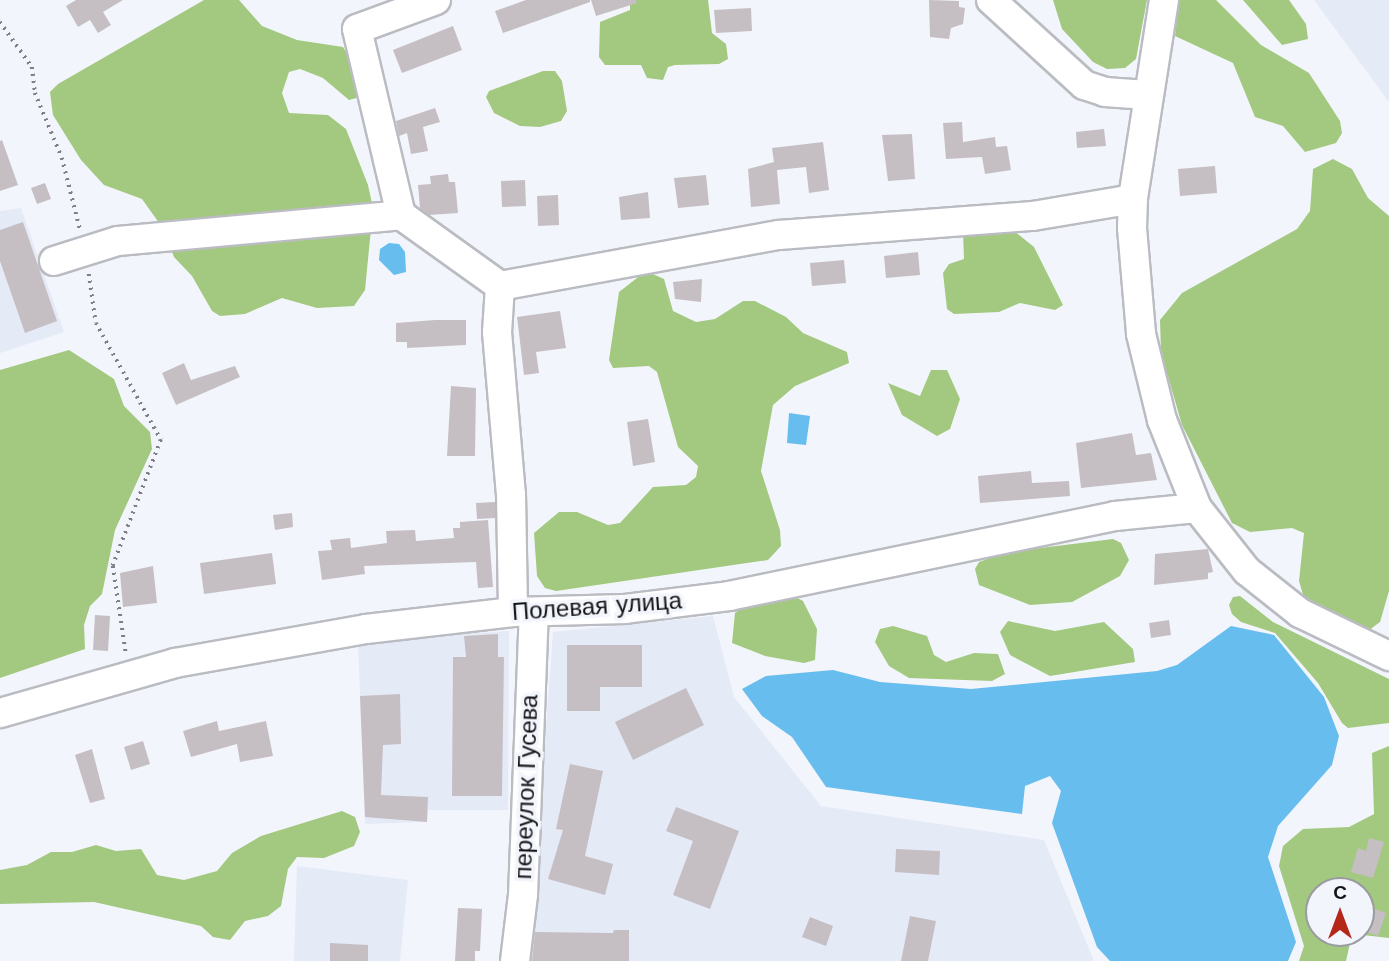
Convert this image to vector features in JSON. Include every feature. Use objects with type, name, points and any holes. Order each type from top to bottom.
[{"type":"street","points":[[401,215],[357,29],[436,0]]},
{"type":"street","points":[[991,0],[1084,85],[1105,92],[1147,95]]},
{"type":"street","points":[[1164,0],[1147,95],[1133,199],[1141,334],[1149,377],[1197,508],[1247,571],[1275,596],[1389,656]]},
{"type":"street","points":[[54,261],[118,241],[401,215],[500,286],[779,235],[1033,216],[1133,199]]},
{"type":"street","name":"переулок Гусева","points":[[500,286],[497,332],[524,613],[523,895],[515,961]]},
{"type":"street","name":"Полевая улица","points":[[0,713],[130,674],[366,629],[524,613],[625,609],[729,596],[1115,516],[1197,508]]},
{"type":"path","points":[[0,22],[32,67],[35,93],[62,158],[86,251],[96,323],[161,440],[113,566],[130,674]]},
{"type":"shaded area","points":[[1314,0],[1389,0],[1389,102]]},
{"type":"shaded area","points":[[21,208],[64,332],[0,353],[0,211]]},
{"type":"shaded area","points":[[713,616],[734,697],[821,806],[1044,840],[1094,961],[529,961],[553,632]]},
{"type":"shaded area","points":[[509,631],[508,810],[428,810],[427,822],[365,824],[358,641]]},
{"type":"shaded area","points":[[297,866],[408,880],[400,961],[294,961]]},
{"type":"green space","points":[[204,0],[239,0],[262,26],[297,40],[343,47],[360,76],[360,97],[349,100],[323,78],[300,69],[289,72],[282,93],[289,113],[328,115],[346,129],[368,185],[373,208],[365,290],[354,306],[317,308],[282,298],[245,314],[220,316],[212,311],[192,276],[174,257],[162,227],[142,199],[104,185],[81,160],[53,115],[50,92],[58,84]]},
{"type":"green space","points":[[630,0],[708,0],[712,33],[726,44],[728,59],[719,64],[668,67],[663,80],[647,78],[641,65],[605,65],[599,57],[600,22],[630,10]]},
{"type":"green space","points":[[1053,0],[1147,0],[1136,59],[1125,68],[1107,69],[1093,62],[1062,29]]},
{"type":"green space","points":[[1179,0],[1216,0],[1261,45],[1309,73],[1340,121],[1342,133],[1336,143],[1305,152],[1283,126],[1255,117],[1233,63],[1175,36]]},
{"type":"green space","points":[[1243,0],[1289,0],[1306,24],[1308,39],[1282,45]]},
{"type":"green space","points":[[543,71],[555,71],[562,81],[567,111],[561,121],[540,127],[520,126],[494,113],[486,97],[489,91]]},
{"type":"green space","points":[[1333,159],[1352,169],[1368,198],[1389,216],[1389,591],[1380,622],[1364,634],[1304,598],[1299,581],[1304,533],[1292,528],[1250,532],[1232,523],[1182,425],[1161,352],[1160,320],[1182,293],[1297,229],[1310,211],[1313,169]]},
{"type":"green space","points":[[1014,231],[1034,247],[1063,305],[1055,310],[1020,303],[999,312],[954,314],[947,309],[943,273],[949,264],[964,259],[963,233]]},
{"type":"green space","points":[[646,271],[664,279],[673,311],[696,322],[715,319],[743,301],[755,301],[786,317],[803,333],[847,352],[849,363],[795,386],[773,405],[761,471],[780,530],[781,546],[768,560],[556,591],[545,588],[537,576],[534,533],[559,512],[577,512],[608,525],[620,523],[653,487],[686,485],[696,477],[698,466],[678,447],[657,372],[649,366],[613,368],[609,360],[619,292]]},
{"type":"green space","points":[[69,350],[114,379],[124,406],[150,432],[152,449],[115,530],[102,594],[90,606],[84,625],[85,649],[0,678],[0,370]]},
{"type":"green space","points":[[931,370],[947,370],[960,399],[950,429],[937,436],[902,415],[888,383],[920,396]]},
{"type":"green space","points":[[1113,539],[1121,543],[1129,560],[1120,576],[1072,602],[1030,605],[979,585],[975,569],[979,562],[1007,552]]},
{"type":"green space","points":[[792,595],[803,601],[817,629],[815,660],[804,663],[765,656],[732,643],[735,613],[749,602]]},
{"type":"green space","points":[[1240,596],[1273,622],[1389,679],[1389,723],[1348,728],[1342,723],[1318,683],[1275,633],[1241,622],[1232,614],[1229,605],[1233,597]]},
{"type":"green space","points":[[1008,621],[1055,631],[1104,622],[1133,649],[1135,662],[1050,676],[1010,655],[1000,632]]},
{"type":"green space","points":[[893,626],[927,636],[934,655],[946,662],[974,653],[998,654],[1005,674],[992,681],[909,678],[889,666],[875,642],[880,629]]},
{"type":"green space","points":[[1389,746],[1389,938],[1375,936],[1375,877],[1305,877],[1305,947],[1349,947],[1346,961],[1299,961],[1304,946],[1279,866],[1283,846],[1303,829],[1349,827],[1374,814],[1372,753]]},
{"type":"green space","points":[[342,811],[355,817],[360,832],[354,846],[324,858],[297,857],[288,869],[281,906],[268,916],[245,921],[230,940],[213,937],[201,926],[94,902],[0,904],[0,870],[27,865],[51,852],[72,852],[96,845],[116,851],[141,849],[157,875],[184,880],[217,871],[232,853],[261,836]]},
{"type":"water","points":[[389,243],[399,244],[405,252],[406,272],[394,275],[379,260],[380,249]]},
{"type":"water","points":[[789,413],[810,416],[806,445],[787,443]]},
{"type":"water","points":[[1231,626],[1274,635],[1324,697],[1339,736],[1332,765],[1278,826],[1268,857],[1296,942],[1288,961],[1110,961],[1097,947],[1052,823],[1061,791],[1050,776],[1025,786],[1022,814],[826,787],[792,737],[762,716],[742,689],[766,676],[833,670],[880,682],[971,689],[1157,671],[1177,665]]},
{"type":"building","points":[[76,0],[123,0],[103,12],[111,25],[98,33],[90,20],[78,27],[66,6]]},
{"type":"building","points":[[526,0],[590,2],[503,33],[495,11]]},
{"type":"building","points":[[591,0],[636,0],[637,3],[596,16]]},
{"type":"building","points":[[929,0],[959,1],[959,7],[965,8],[963,24],[951,28],[949,39],[930,37]]},
{"type":"building","points":[[751,8],[752,31],[716,33],[714,10]]},
{"type":"building","points":[[453,26],[462,50],[402,73],[393,50]]},
{"type":"building","points":[[435,108],[440,122],[423,127],[428,151],[411,154],[407,133],[399,136],[396,121]]},
{"type":"building","points":[[962,122],[963,142],[995,137],[996,147],[1007,146],[1011,170],[985,174],[982,157],[946,159],[943,123]]},
{"type":"building","points":[[1104,129],[1106,146],[1077,148],[1076,132]]},
{"type":"building","points":[[912,134],[915,179],[888,181],[882,135]]},
{"type":"building","points":[[2,140],[18,185],[0,191],[0,141]]},
{"type":"building","points":[[823,142],[829,190],[809,193],[806,167],[777,170],[780,204],[751,207],[748,169],[774,162],[772,148]]},
{"type":"building","points":[[1215,166],[1217,193],[1180,196],[1178,169]]},
{"type":"building","points":[[448,174],[449,182],[455,182],[458,213],[429,215],[420,208],[418,185],[431,184],[430,176]]},
{"type":"building","points":[[706,175],[709,205],[678,208],[674,178]]},
{"type":"building","points":[[525,180],[526,206],[502,207],[501,181]]},
{"type":"building","points":[[45,183],[51,199],[37,204],[31,188]]},
{"type":"building","points":[[648,192],[650,218],[621,220],[619,197]]},
{"type":"building","points":[[558,195],[559,225],[538,226],[537,196]]},
{"type":"building","points":[[23,222],[57,321],[25,333],[0,261],[0,230]]},
{"type":"building","points":[[918,252],[920,275],[886,278],[884,256]]},
{"type":"building","points":[[844,260],[846,283],[812,286],[810,263]]},
{"type":"building","points":[[702,279],[701,302],[675,299],[673,282]]},
{"type":"building","points":[[560,311],[566,348],[536,352],[539,373],[524,375],[517,317]]},
{"type":"building","points":[[466,320],[466,345],[407,348],[407,342],[396,342],[396,323]]},
{"type":"building","points":[[184,363],[191,380],[235,366],[240,377],[176,405],[162,373]]},
{"type":"building","points":[[451,386],[476,388],[475,456],[447,456]]},
{"type":"building","points":[[648,419],[655,462],[633,466],[627,422]]},
{"type":"building","points":[[1132,433],[1136,455],[1151,453],[1157,480],[1081,488],[1076,443]]},
{"type":"building","points":[[1031,471],[1032,483],[1069,481],[1070,496],[980,503],[978,476]]},
{"type":"building","points":[[495,502],[495,518],[477,519],[476,503]]},
{"type":"building","points":[[292,513],[293,527],[275,530],[273,515]]},
{"type":"building","points":[[488,520],[493,587],[478,588],[476,562],[364,566],[365,574],[322,580],[318,551],[332,550],[330,540],[350,538],[351,548],[387,543],[386,531],[415,530],[416,541],[454,538],[453,528],[460,528],[460,522]]},
{"type":"building","points":[[1208,549],[1213,572],[1208,573],[1208,579],[1154,585],[1155,554]]},
{"type":"building","points":[[272,553],[276,584],[204,594],[200,563]]},
{"type":"building","points":[[153,566],[157,603],[123,607],[120,573]]},
{"type":"building","points":[[95,615],[110,616],[108,651],[93,650]]},
{"type":"building","points":[[1169,620],[1171,635],[1151,638],[1149,623]]},
{"type":"building","points":[[498,634],[498,657],[504,657],[502,796],[452,796],[453,657],[466,657],[464,636]]},
{"type":"building","points":[[567,645],[642,645],[642,687],[600,687],[600,711],[567,711]]},
{"type":"building","points":[[686,688],[704,725],[633,760],[615,722]]},
{"type":"building","points":[[400,694],[401,744],[383,745],[381,795],[428,797],[427,822],[365,817],[360,696]]},
{"type":"building","points":[[217,721],[219,731],[266,721],[273,756],[240,762],[237,744],[191,757],[183,731]]},
{"type":"building","points":[[143,741],[150,764],[131,770],[124,747]]},
{"type":"building","points":[[92,749],[105,799],[90,803],[75,755]]},
{"type":"building","points":[[570,764],[603,771],[585,856],[613,864],[605,895],[548,879],[563,830],[556,829]]},
{"type":"building","points":[[676,807],[739,831],[710,909],[673,895],[693,841],[666,831]]},
{"type":"building","points":[[1369,838],[1384,842],[1373,877],[1351,872],[1358,848],[1366,851]]},
{"type":"building","points":[[896,849],[940,851],[939,875],[895,872]]},
{"type":"building","points":[[458,908],[482,909],[480,951],[475,951],[475,961],[455,961]]},
{"type":"building","points":[[1375,909],[1386,913],[1378,936],[1375,935]]},
{"type":"building","points":[[910,916],[936,921],[928,961],[901,961]]},
{"type":"building","points":[[810,917],[833,926],[826,946],[802,937]]},
{"type":"building","points":[[614,930],[629,930],[629,961],[532,961],[535,932],[613,933]]},
{"type":"building","points":[[330,943],[368,945],[368,961],[330,961]]}]
